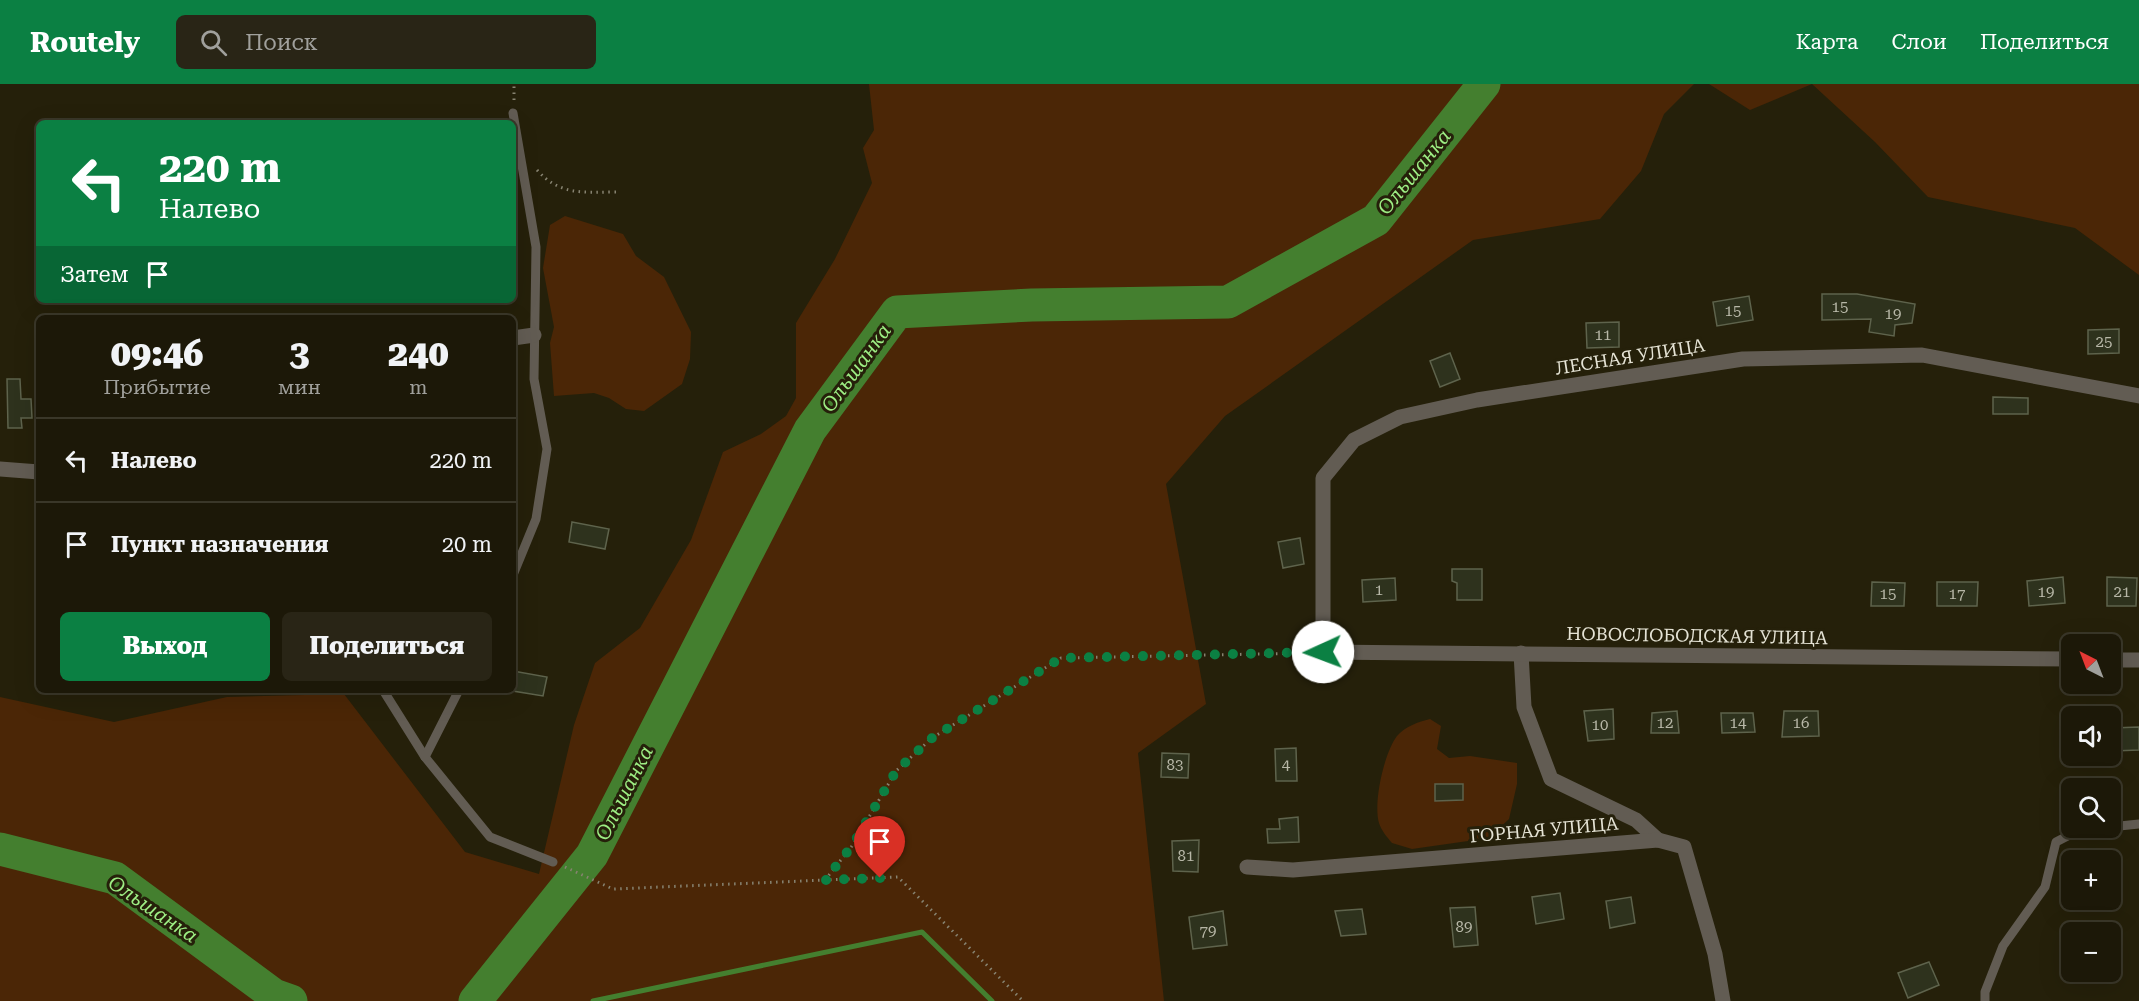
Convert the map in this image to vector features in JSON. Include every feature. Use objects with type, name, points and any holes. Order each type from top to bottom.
[{"type":"street","points":[[516,338],[534,335]]},
{"type":"street","name":"ЛЕСНАЯ УЛИЦА","points":[[1323,652],[1323,478],[1353,440],[1400,417],[1478,400],[1743,359],[1922,354],[2139,396]]},
{"type":"street","points":[[0,469],[36,472]]},
{"type":"street","name":"НОВОСЛОБОДСКАЯ УЛИЦА","points":[[1323,652],[2061,659]]},
{"type":"street","points":[[1521,653],[1524,707],[1551,780],[1636,820],[1658,840]]},
{"type":"street","points":[[2121,660],[2139,660]]},
{"type":"street","name":"ГОРНАЯ УЛИЦА","points":[[1247,867],[1293,870],[1658,840],[1684,846],[1715,954],[1723,1001]]},
{"type":"lane","points":[[513,113],[514,120]]},
{"type":"lane","points":[[516,130],[536,247],[534,380],[547,449],[536,519],[516,568]]},
{"type":"lane","points":[[385,693],[425,757],[490,837],[553,862]]},
{"type":"lane","points":[[425,757],[457,693]]},
{"type":"lane","points":[[2121,826],[2139,824]]},
{"type":"lane","points":[[1985,1001],[1985,992],[2003,946],[2045,888],[2056,842],[2063,838]]},
{"type":"path","points":[[534,165],[556,187],[580,192],[616,192]]},
{"type":"path","points":[[825,880],[852,846],[896,771],[932,738],[1061,658],[1323,652]]},
{"type":"path","points":[[553,862],[614,889],[898,877],[1023,1001]]},
{"type":"shaded area","points":[[869,84],[1694,84],[1664,114],[1641,171],[1600,219],[1473,240],[1225,416],[1166,484],[1206,704],[1138,753],[1164,1001],[0,1001],[0,697],[114,722],[227,697],[344,694],[465,852],[539,874],[574,725],[595,663],[640,628],[691,540],[723,452],[761,434],[786,416],[796,398],[796,323],[835,259],[872,183],[863,148],[874,130]]},
{"type":"shaded area","points":[[1709,84],[1812,84],[1750,110]]},
{"type":"shaded area","points":[[1812,84],[2139,84],[2139,275],[2075,228],[1928,197],[1875,142]]},
{"type":"shaded area","points":[[565,216],[623,234],[636,256],[664,277],[691,332],[690,359],[682,384],[644,411],[626,409],[609,398],[594,393],[554,396],[550,343],[554,327],[543,268],[550,225]]},
{"type":"shaded area","points":[[1430,719],[1441,726],[1437,749],[1449,758],[1470,756],[1517,763],[1517,784],[1509,819],[1489,838],[1412,849],[1392,843],[1381,828],[1377,803],[1384,766],[1392,744],[1404,730]]},
{"type":"building","points":[[1822,294],[1857,294],[1915,304],[1912,323],[1895,325],[1894,336],[1869,332],[1871,319],[1822,320]]},
{"type":"building","points":[[1749,296],[1753,320],[1717,326],[1713,302]]},
{"type":"building","points":[[1619,322],[1619,347],[1587,348],[1586,323]]},
{"type":"building","points":[[2119,329],[2119,353],[2088,354],[2088,330]]},
{"type":"building","points":[[1450,353],[1460,379],[1440,387],[1430,361]]},
{"type":"building","points":[[7,379],[20,379],[21,399],[31,399],[32,418],[21,418],[22,428],[8,428]]},
{"type":"building","points":[[1993,397],[2028,398],[2028,414],[1993,414]]},
{"type":"building","points":[[572,522],[609,529],[605,549],[569,542]]},
{"type":"building","points":[[1300,538],[1304,564],[1283,568],[1278,542]]},
{"type":"building","points":[[1452,569],[1482,569],[1482,600],[1457,600],[1457,583],[1452,581]]},
{"type":"building","points":[[2063,577],[2065,603],[2029,606],[2027,581]]},
{"type":"building","points":[[2107,577],[2137,578],[2136,606],[2107,606]]},
{"type":"building","points":[[1395,578],[1396,600],[1363,602],[1362,580]]},
{"type":"building","points":[[1872,582],[1905,583],[1904,606],[1871,606]]},
{"type":"building","points":[[1937,582],[1978,582],[1977,606],[1937,606]]},
{"type":"building","points":[[516,672],[547,677],[543,696],[516,692]]},
{"type":"building","points":[[1613,709],[1614,739],[1588,741],[1584,711]]},
{"type":"building","points":[[1677,711],[1679,733],[1651,733],[1652,713]]},
{"type":"building","points":[[1784,711],[1818,711],[1819,736],[1782,737]]},
{"type":"building","points":[[1721,713],[1753,713],[1755,732],[1722,733]]},
{"type":"building","points":[[2139,727],[2139,750],[2121,751],[2121,728]]},
{"type":"building","points":[[1296,748],[1297,781],[1276,781],[1275,749]]},
{"type":"building","points":[[1162,753],[1189,754],[1188,778],[1161,777]]},
{"type":"building","points":[[1435,784],[1463,784],[1463,800],[1435,801]]},
{"type":"building","points":[[1298,817],[1299,842],[1268,843],[1267,829],[1280,829],[1279,819]]},
{"type":"building","points":[[1199,840],[1198,872],[1173,871],[1172,841]]},
{"type":"building","points":[[1560,893],[1564,919],[1536,924],[1532,897]]},
{"type":"building","points":[[1631,897],[1635,923],[1610,928],[1606,901]]},
{"type":"building","points":[[1475,907],[1478,945],[1454,947],[1450,908]]},
{"type":"building","points":[[1362,909],[1366,934],[1341,936],[1335,911]]},
{"type":"building","points":[[1223,911],[1227,945],[1193,949],[1189,917]]},
{"type":"building","points":[[1929,962],[1939,985],[1908,998],[1898,973]]},
{"type":"waterway","name":"Ольшанка","points":[[475,1001],[592,855],[810,430],[897,312],[1032,305],[1228,302],[1376,220],[1484,84]]},
{"type":"waterway","name":"Ольшанка","points":[[0,849],[115,878],[274,995],[291,1001]]},
{"type":"waterway","points":[[593,1001],[922,932],[992,1001]]},
{"type":"route","points":[[880,878],[825,880],[852,846],[896,771],[932,738],[1061,658],[1323,652]]}]
